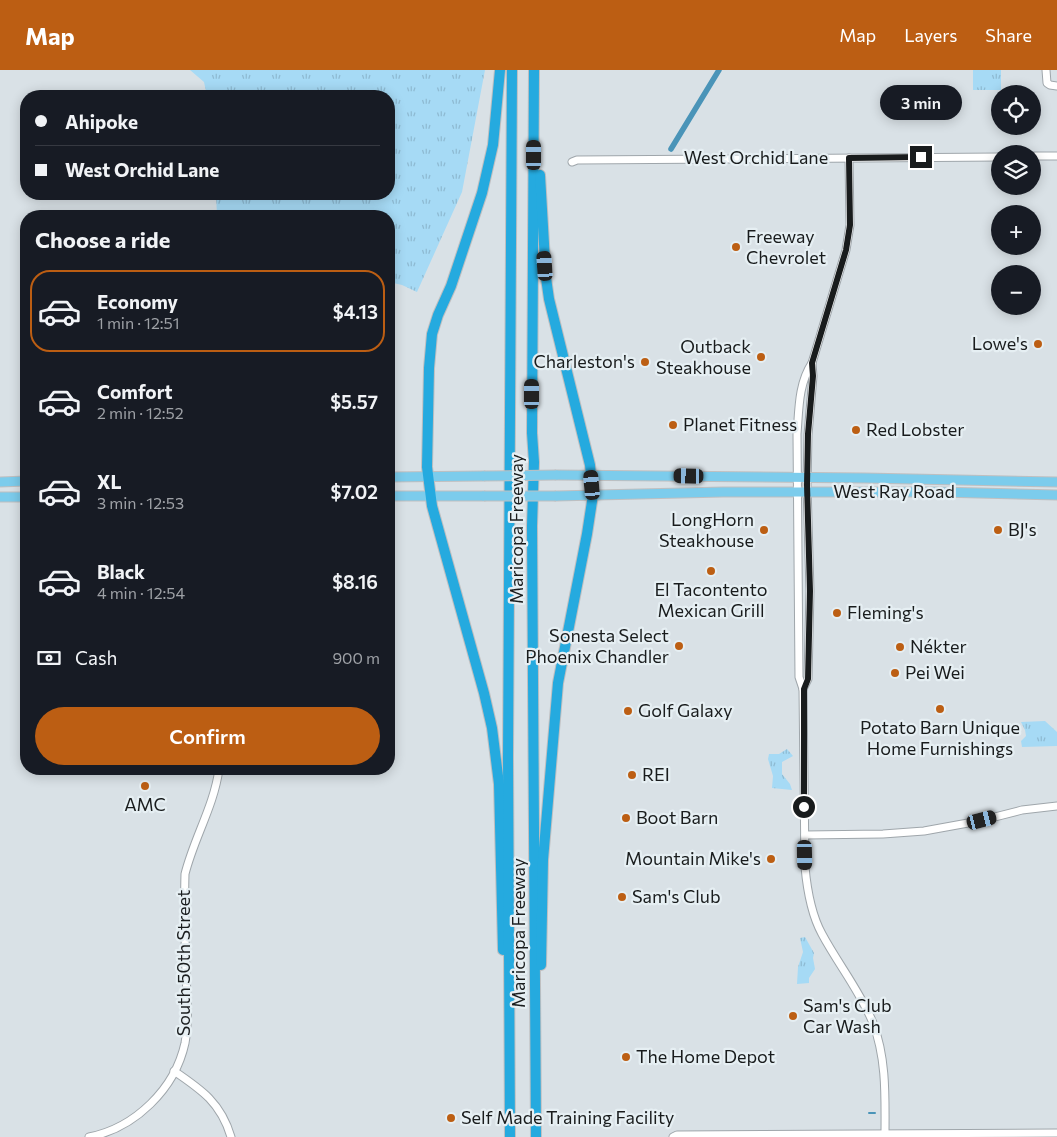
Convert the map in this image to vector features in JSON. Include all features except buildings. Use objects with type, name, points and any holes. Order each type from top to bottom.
[{"type":"highway","points":[[500,70],[493,145],[482,193],[451,286],[432,334],[429,368],[427,476],[437,526],[484,693],[496,751],[499,784],[502,949],[510,1026]]},
{"type":"highway","name":"Maricopa Freeway","points":[[510,1137],[508,758],[512,70]]},
{"type":"highway","points":[[534,70],[546,278],[554,323],[587,451],[593,495],[588,534],[558,684],[543,860],[542,948],[535,1026]]},
{"type":"highway","name":"Maricopa Freeway","points":[[534,70],[532,414],[534,462],[532,526],[536,1137]]},
{"type":"main road","name":"West Ray Road","points":[[395,477],[591,475],[1057,482]]},
{"type":"main road","points":[[0,482],[20,481]]},
{"type":"main road","name":"West Ray Road","points":[[395,496],[556,496],[723,492],[1057,494]]},
{"type":"main road","points":[[0,497],[20,497]]},
{"type":"street","points":[[1046,70],[1047,83],[1057,86]]},
{"type":"street","points":[[1041,156],[1057,156]]},
{"type":"street","name":"West Orchid Lane","points":[[572,162],[577,160],[633,159],[991,157]]},
{"type":"street","points":[[804,689],[798,677],[797,434],[800,402],[806,373],[812,363],[846,250],[850,225],[849,158]]},
{"type":"street","points":[[812,363],[813,376],[808,434],[807,478],[810,591],[808,679],[804,689],[806,882],[821,932],[862,1000],[877,1034],[884,1064],[885,1135]]},
{"type":"street","name":"South 50th Street","points":[[89,1137],[108,1132],[132,1119],[155,1099],[165,1087],[182,1052],[185,1041],[187,1011],[185,874],[190,854],[216,787],[218,775]]},
{"type":"street","points":[[805,835],[883,834],[924,831],[979,821],[1022,810],[1057,806]]},
{"type":"street","points":[[174,1071],[198,1087],[212,1100],[225,1120],[231,1137]]},
{"type":"street","points":[[673,1137],[677,1135],[1057,1133]]},
{"type":"green space","points":[[190,70],[485,70],[462,192],[417,292],[395,283],[395,210],[217,210],[216,200],[395,200],[395,90],[206,90],[204,82]]},
{"type":"green space","points":[[973,70],[1001,70],[1001,85],[991,85],[991,90],[973,90]]},
{"type":"green space","points":[[1045,721],[1057,732],[1057,746],[1022,747],[1021,741],[1026,736],[1021,722]]},
{"type":"green space","points":[[787,749],[793,756],[782,762],[782,774],[792,790],[772,788],[773,776],[768,759],[769,754],[779,754]]},
{"type":"green space","points":[[805,937],[814,953],[815,969],[809,978],[809,983],[797,984],[798,967],[803,952],[800,938]]},
{"type":"waterway","points":[[671,149],[719,70]]},
{"type":"waterway","points":[[869,1113],[875,1113]]},
{"type":"place","name":"Freeway Chevrolet","points":[[736,247]]},
{"type":"place","name":"Lowe's","points":[[1038,344]]},
{"type":"place","name":"Outback Steakhouse","points":[[761,357]]},
{"type":"place","name":"Charleston's","points":[[645,362]]},
{"type":"place","name":"Planet Fitness","points":[[673,425]]},
{"type":"place","name":"Red Lobster","points":[[856,430]]},
{"type":"place","name":"LongHorn Steakhouse","points":[[764,530]]},
{"type":"place","name":"BJ's","points":[[998,530]]},
{"type":"place","name":"El Tacontento Mexican Grill","points":[[711,571]]},
{"type":"place","name":"Fleming's","points":[[837,613]]},
{"type":"place","name":"Sonesta Select Phoenix Chandler","points":[[679,646]]},
{"type":"place","name":"Nékter","points":[[900,647]]},
{"type":"place","name":"Pei Wei","points":[[895,673]]},
{"type":"place","name":"Potato Barn Unique Home Furnishings","points":[[940,709]]},
{"type":"place","name":"Golf Galaxy","points":[[628,711]]},
{"type":"place","name":"REI","points":[[632,775]]},
{"type":"place","name":"AMC","points":[[145,786]]},
{"type":"place","name":"Boot Barn","points":[[626,818]]},
{"type":"place","name":"Mountain Mike's","points":[[771,859]]},
{"type":"place","name":"Sam's Club","points":[[622,897]]},
{"type":"place","name":"Sam's Club Car Wash","points":[[793,1016]]},
{"type":"place","name":"The Home Depot","points":[[626,1057]]},
{"type":"place","name":"Self Made Training Facility","points":[[451,1118]]},
{"type":"route","points":[[804,807],[804,689],[808,679],[810,591],[807,485],[808,434],[813,376],[812,363],[846,250],[850,225],[849,158],[921,157]]}]
